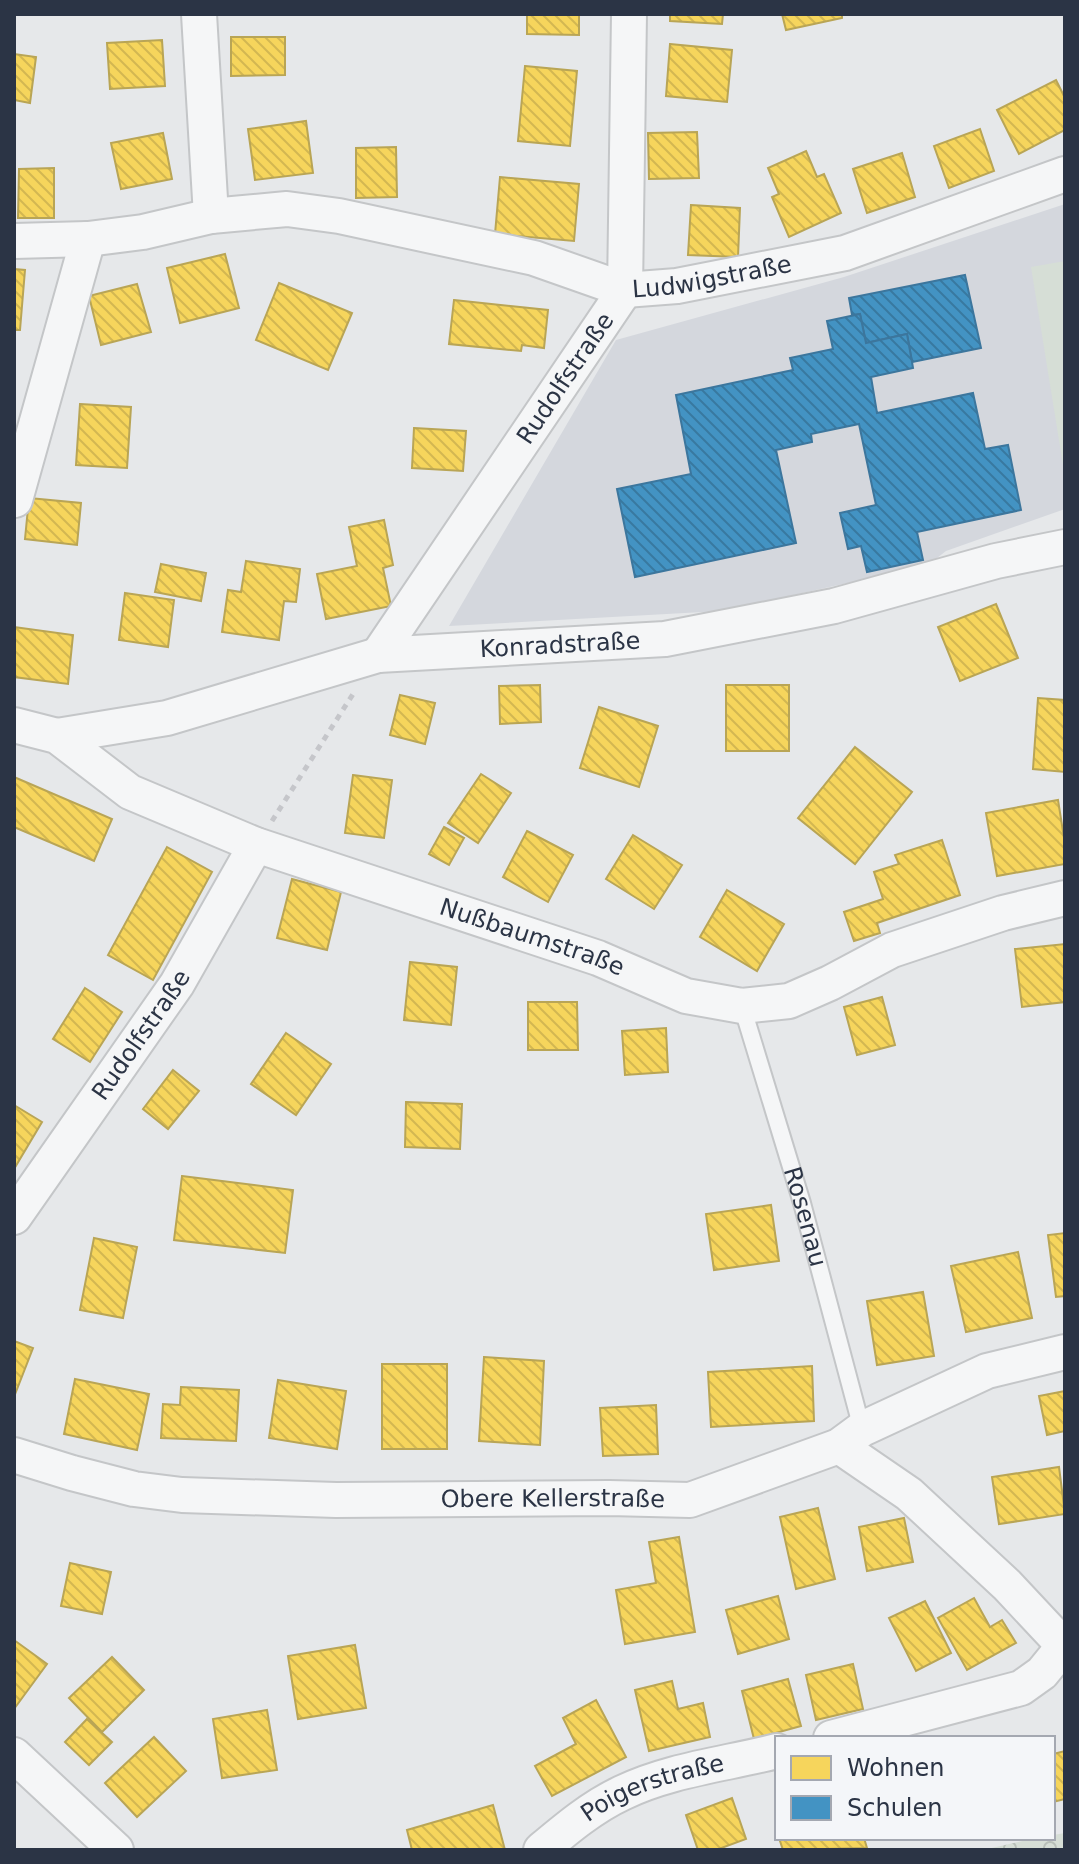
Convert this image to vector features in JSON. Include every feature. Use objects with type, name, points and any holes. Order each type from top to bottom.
[{"type":"street","points":[[199,14],[211,216]]},
{"type":"street","name":"Rudolfstraße","points":[[378,655],[625,290],[629,14]]},
{"type":"street","name":"Ludwigstraße","points":[[14,241],[88,239],[143,232],[211,216],[287,209],[339,216],[534,258],[625,290],[677,286],[845,253],[1065,174]]},
{"type":"street","points":[[15,500],[88,239]]},
{"type":"street","name":"Konradstraße","points":[[57,736],[167,718],[378,655],[665,639],[834,606],[996,561],[1065,547]]},
{"type":"street","name":"Nußbaumstraße","points":[[14,725],[57,736],[130,792],[256,845],[598,958],[686,996],[742,1006],[789,1001],[892,950],[1003,913],[1065,898]]},
{"type":"street","name":"Rudolfstraße","points":[[14,1217],[177,984],[256,845]]},
{"type":"street","name":"Obere Kellerstraße","points":[[14,1455],[134,1489],[182,1495],[336,1500],[690,1500],[851,1437],[987,1371],[1065,1352]]},
{"type":"street","points":[[839,1736],[1021,1688],[1042,1673],[1064,1646],[1007,1585],[851,1437]]},
{"type":"street","name":"Poigerstraße","points":[[541,1850],[569,1826],[622,1793],[678,1774],[775,1751]]},
{"type":"street","points":[[14,1755],[116,1850]]},
{"type":"lane","name":"Rosenau","points":[[742,1006],[802,1203],[851,1437]]},
{"type":"path","points":[[256,845],[378,655]]},
{"type":"shaded area","points":[[1065,204],[1065,509],[946,551],[928,565],[721,611],[449,626],[616,340],[844,277]]},
{"type":"green space","points":[[1065,261],[1065,464],[1063,465],[1031,267]]},
{"type":"green space","points":[[1065,1833],[1065,1850],[983,1850],[1026,1840],[1055,1840],[1055,1835]]},
{"type":"building: Wohnen","points":[[527,14],[579,14],[579,35],[527,34]]},
{"type":"building: Wohnen","points":[[670,14],[723,14],[722,24],[670,21]]},
{"type":"building: Wohnen","points":[[782,14],[842,14],[842,18],[786,30]]},
{"type":"building: Wohnen","points":[[231,37],[285,37],[285,75],[231,76]]},
{"type":"building: Wohnen","points":[[162,40],[165,86],[110,89],[107,43]]},
{"type":"building: Wohnen","points":[[670,44],[732,50],[727,102],[666,96]]},
{"type":"building: Wohnen","points":[[14,54],[36,57],[30,103],[14,100]]},
{"type":"building: Wohnen","points":[[525,66],[577,71],[570,146],[518,141]]},
{"type":"building: Wohnen","points":[[1056,80],[1065,98],[1065,130],[1019,154],[997,110]]},
{"type":"building: Wohnen","points":[[306,121],[313,173],[255,180],[248,129]]},
{"type":"building: Wohnen","points":[[980,129],[994,171],[949,188],[934,146]]},
{"type":"building: Wohnen","points":[[697,132],[699,178],[649,179],[648,133]]},
{"type":"building: Wohnen","points":[[163,133],[172,179],[121,189],[111,143]]},
{"type":"building: Wohnen","points":[[396,147],[397,197],[356,198],[356,148]]},
{"type":"building: Wohnen","points":[[806,151],[817,177],[824,174],[841,213],[789,237],[772,197],[779,194],[768,168]]},
{"type":"building: Wohnen","points":[[902,153],[915,197],[867,213],[853,169]]},
{"type":"building: Wohnen","points":[[54,168],[54,218],[18,218],[19,169]]},
{"type":"building: Wohnen","points":[[500,177],[579,184],[574,241],[495,234]]},
{"type":"building: Wohnen","points":[[691,205],[740,208],[738,257],[688,255]]},
{"type":"building: Wohnen","points":[[225,254],[239,308],[180,323],[167,268]]},
{"type":"building: Wohnen","points":[[14,269],[25,270],[20,330],[14,330]]},
{"type":"building: Wohnen","points":[[279,283],[352,313],[328,370],[256,340]]},
{"type":"building: Wohnen","points":[[137,284],[151,332],[101,345],[89,296]]},
{"type":"building: Wohnen","points":[[454,300],[548,310],[544,348],[522,345],[521,351],[449,344]]},
{"type":"building: Wohnen","points":[[80,404],[131,407],[127,468],[76,465]]},
{"type":"building: Wohnen","points":[[414,428],[466,431],[463,471],[412,468]]},
{"type":"building: Wohnen","points":[[29,498],[81,503],[77,545],[25,539]]},
{"type":"building: Wohnen","points":[[384,520],[393,565],[383,568],[391,606],[326,619],[317,574],[357,566],[349,527]]},
{"type":"building: Wohnen","points":[[246,561],[300,569],[296,602],[284,601],[279,640],[222,632],[228,590],[241,592]]},
{"type":"building: Wohnen","points":[[161,564],[206,573],[201,601],[155,592]]},
{"type":"building: Wohnen","points":[[125,593],[174,600],[168,647],[119,640]]},
{"type":"building: Wohnen","points":[[996,604],[1018,658],[960,681],[938,627]]},
{"type":"building: Wohnen","points":[[14,627],[73,635],[68,684],[14,677]]},
{"type":"building: Wohnen","points":[[540,685],[541,722],[500,724],[499,686]]},
{"type":"building: Wohnen","points":[[726,685],[789,685],[789,751],[726,751]]},
{"type":"building: Wohnen","points":[[400,695],[435,703],[425,744],[390,735]]},
{"type":"building: Wohnen","points":[[1038,698],[1065,700],[1065,772],[1033,769]]},
{"type":"building: Wohnen","points":[[599,707],[658,726],[639,787],[580,768]]},
{"type":"building: Wohnen","points":[[855,747],[912,792],[855,864],[798,818]]},
{"type":"building: Wohnen","points":[[481,774],[511,793],[478,843],[448,823]]},
{"type":"building: Wohnen","points":[[353,775],[392,780],[384,838],[345,833]]},
{"type":"building: Wohnen","points":[[14,777],[112,819],[94,861],[14,827]]},
{"type":"building: Wohnen","points":[[1058,800],[1065,864],[997,876],[986,813]]},
{"type":"building: Wohnen","points":[[444,827],[464,838],[449,865],[429,854]]},
{"type":"building: Wohnen","points":[[527,831],[573,855],[548,902],[503,877]]},
{"type":"building: Wohnen","points":[[633,835],[682,865],[654,909],[606,879]]},
{"type":"building: Wohnen","points":[[942,840],[960,895],[877,923],[880,933],[854,941],[844,912],[883,899],[874,872],[899,864],[895,855]]},
{"type":"building: Wohnen","points":[[167,847],[212,872],[153,980],[108,955]]},
{"type":"building: Wohnen","points":[[292,879],[341,892],[327,950],[277,938]]},
{"type":"building: Wohnen","points":[[727,890],[784,924],[757,971],[700,937]]},
{"type":"building: Wohnen","points":[[1065,944],[1065,1002],[1022,1007],[1015,949]]},
{"type":"building: Wohnen","points":[[410,962],[457,967],[451,1025],[404,1020]]},
{"type":"building: Wohnen","points":[[85,988],[122,1012],[90,1062],[53,1039]]},
{"type":"building: Wohnen","points":[[882,997],[895,1045],[857,1055],[844,1007]]},
{"type":"building: Wohnen","points":[[528,1002],[577,1002],[578,1050],[528,1050]]},
{"type":"building: Wohnen","points":[[666,1028],[668,1072],[625,1075],[622,1031]]},
{"type":"building: Wohnen","points":[[286,1033],[331,1064],[296,1115],[251,1084]]},
{"type":"building: Wohnen","points":[[173,1070],[199,1091],[168,1129],[143,1109]]},
{"type":"building: Wohnen","points":[[406,1102],[462,1104],[460,1149],[405,1147]]},
{"type":"building: Wohnen","points":[[14,1105],[42,1122],[14,1169]]},
{"type":"building: Wohnen","points":[[182,1176],[293,1190],[285,1253],[174,1240]]},
{"type":"building: Wohnen","points":[[771,1205],[779,1261],[714,1270],[706,1214]]},
{"type":"building: Wohnen","points":[[1065,1233],[1065,1296],[1056,1297],[1048,1235]]},
{"type":"building: Wohnen","points":[[94,1238],[137,1247],[123,1318],[80,1310]]},
{"type":"building: Wohnen","points":[[1018,1252],[1032,1318],[966,1332],[951,1266]]},
{"type":"building: Wohnen","points":[[923,1292],[934,1356],[877,1365],[867,1301]]},
{"type":"building: Wohnen","points":[[14,1341],[33,1348],[14,1397]]},
{"type":"building: Wohnen","points":[[484,1357],[544,1361],[540,1445],[479,1441]]},
{"type":"building: Wohnen","points":[[382,1364],[447,1364],[447,1449],[382,1449]]},
{"type":"building: Wohnen","points":[[812,1366],[814,1421],[711,1427],[708,1372]]},
{"type":"building: Wohnen","points":[[75,1379],[149,1394],[137,1450],[64,1434]]},
{"type":"building: Wohnen","points":[[278,1380],[346,1391],[337,1449],[269,1438]]},
{"type":"building: Wohnen","points":[[181,1387],[239,1390],[236,1441],[161,1438],[163,1404],[180,1405]]},
{"type":"building: Wohnen","points":[[1065,1391],[1065,1431],[1047,1435],[1039,1396]]},
{"type":"building: Wohnen","points":[[656,1405],[658,1454],[603,1456],[600,1408]]},
{"type":"building: Wohnen","points":[[1059,1467],[1065,1514],[999,1524],[992,1477]]},
{"type":"building: Wohnen","points":[[818,1508],[835,1579],[796,1589],[780,1517]]},
{"type":"building: Wohnen","points":[[904,1518],[913,1562],[867,1571],[859,1527]]},
{"type":"building: Wohnen","points":[[679,1537],[695,1632],[625,1644],[616,1590],[656,1583],[649,1542]]},
{"type":"building: Wohnen","points":[[70,1563],[111,1572],[102,1614],[61,1606]]},
{"type":"building: Wohnen","points":[[778,1596],[789,1639],[738,1654],[726,1610]]},
{"type":"building: Wohnen","points":[[974,1598],[990,1627],[1002,1620],[1016,1643],[967,1670],[938,1618]]},
{"type":"building: Wohnen","points":[[925,1601],[951,1653],[916,1671],[889,1618]]},
{"type":"building: Wohnen","points":[[14,1640],[47,1664],[14,1709]]},
{"type":"building: Wohnen","points":[[355,1645],[366,1708],[298,1719],[288,1656]]},
{"type":"building: Wohnen","points":[[112,1657],[144,1690],[102,1732],[69,1698]]},
{"type":"building: Wohnen","points":[[853,1664],[863,1709],[816,1720],[806,1675]]},
{"type":"building: Wohnen","points":[[788,1679],[801,1726],[754,1739],[742,1691]]},
{"type":"building: Wohnen","points":[[672,1681],[678,1709],[703,1703],[710,1737],[649,1751],[635,1690]]},
{"type":"building: Wohnen","points":[[596,1700],[626,1757],[552,1796],[535,1766],[576,1744],[563,1718]]},
{"type":"building: Wohnen","points":[[267,1710],[277,1770],[222,1778],[213,1719]]},
{"type":"building: Wohnen","points":[[87,1719],[112,1742],[89,1765],[65,1742]]},
{"type":"building: Wohnen","points":[[154,1737],[186,1771],[137,1817],[105,1783]]},
{"type":"building: Wohnen","points":[[1065,1751],[1065,1799],[1055,1802],[1055,1754]]},
{"type":"building: Wohnen","points":[[732,1798],[746,1839],[716,1850],[698,1850],[686,1815]]},
{"type":"building: Wohnen","points":[[493,1805],[505,1850],[412,1850],[407,1830]]},
{"type":"building: Wohnen","points":[[780,1840],[865,1840],[867,1848],[783,1850]]},
{"type":"building: Schulen","points":[[965,275],[981,348],[912,362],[907,334],[866,343],[860,314],[852,315],[849,298]]},
{"type":"building: Schulen","points":[[860,314],[866,343],[907,334],[912,362],[913,368],[871,377],[877,413],[973,393],[985,449],[1008,445],[1021,510],[917,532],[923,560],[867,572],[861,546],[848,549],[840,513],[876,505],[859,424],[811,434],[812,442],[776,450],[796,543],[635,577],[617,489],[691,474],[676,395],[793,370],[790,358],[833,349],[827,321]]}]
